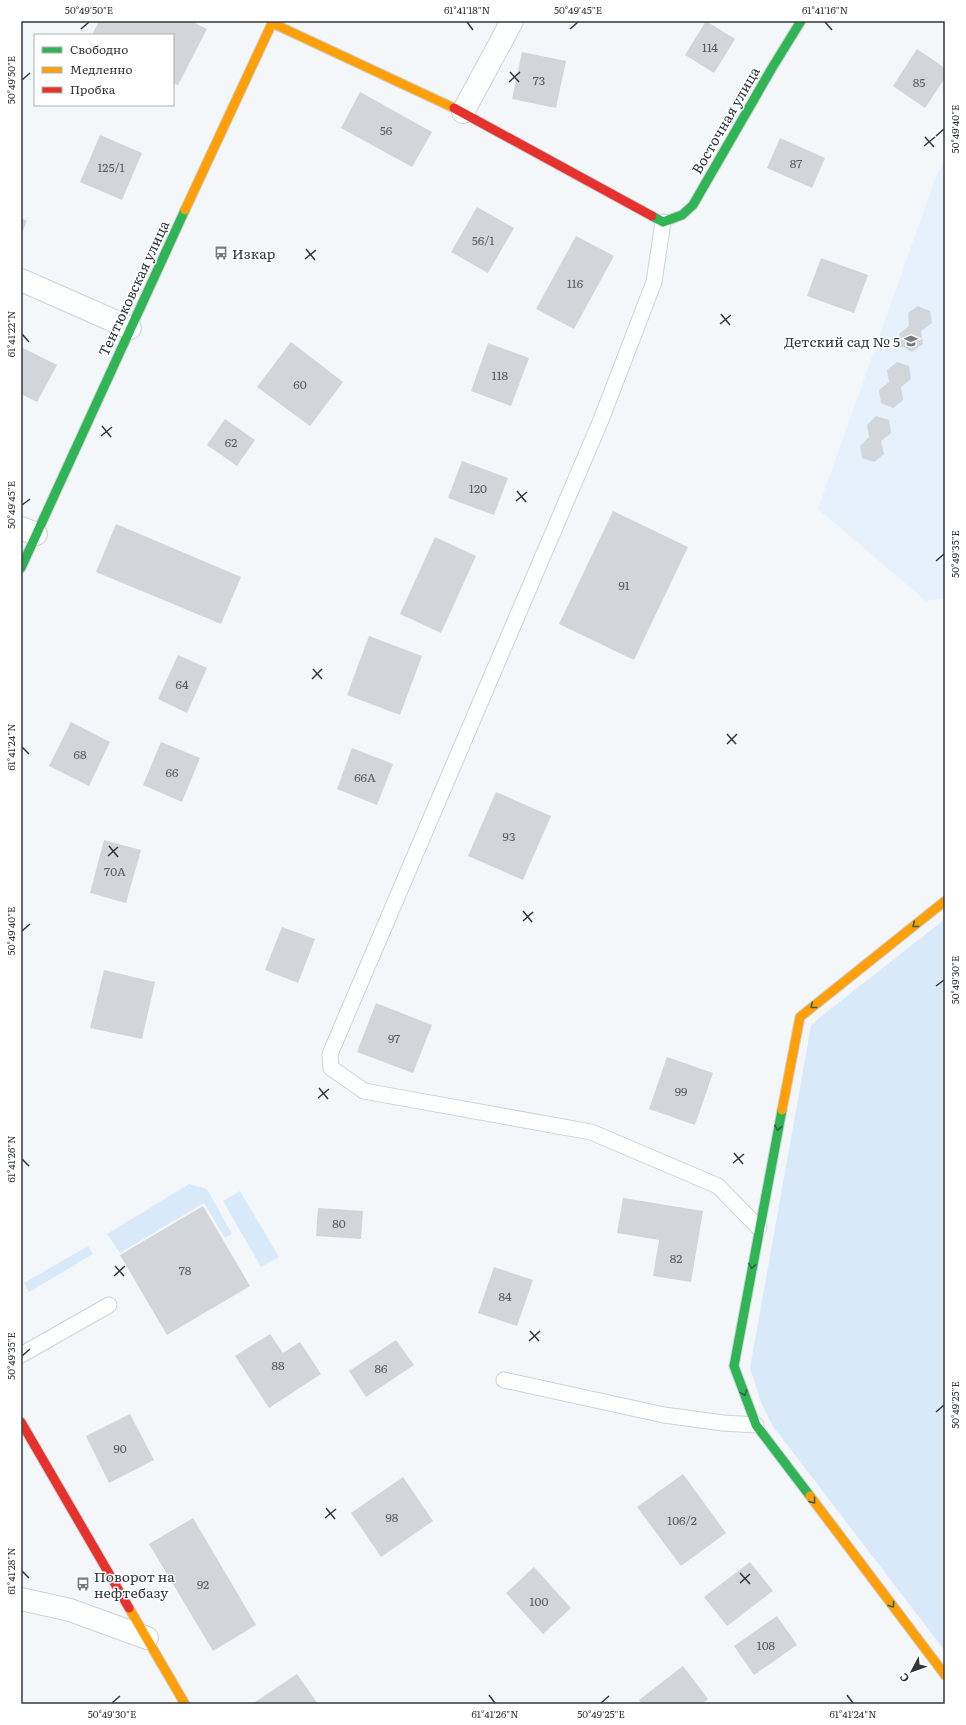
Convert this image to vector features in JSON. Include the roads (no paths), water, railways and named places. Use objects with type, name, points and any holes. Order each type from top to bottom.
[{"type":"street","points":[[463,112],[512,21]]},
{"type":"street","name":"Восточная улица","points":[[664,222],[682,214],[693,205],[772,68],[801,21]]},
{"type":"street","points":[[270,22],[463,112],[664,222]]},
{"type":"street","name":"Тентюковская улица","points":[[21,568],[28,531],[130,328],[270,22]]},
{"type":"street","points":[[21,280],[130,328]]},
{"type":"street","points":[[945,901],[800,1017],[734,1366],[756,1425],[945,1675]]},
{"type":"street","points":[[21,1422],[185,1704]]},
{"type":"street","points":[[21,1599],[70,1610],[147,1638]]},
{"type":"lane","points":[[664,222],[654,282],[601,420],[330,1054],[331,1068],[364,1091],[591,1132],[718,1186],[759,1228]]},
{"type":"lane","points":[[21,1354],[109,1305]]},
{"type":"lane","points":[[504,1380],[664,1415],[756,1425]]},
{"type":"place","name":"Изкар","points":[[221,253]]},
{"type":"place","name":"Детский сад № 5","points":[[911,341]]},
{"type":"place","name":"Поворот на нефтебазу","points":[[83,1584]]}]
